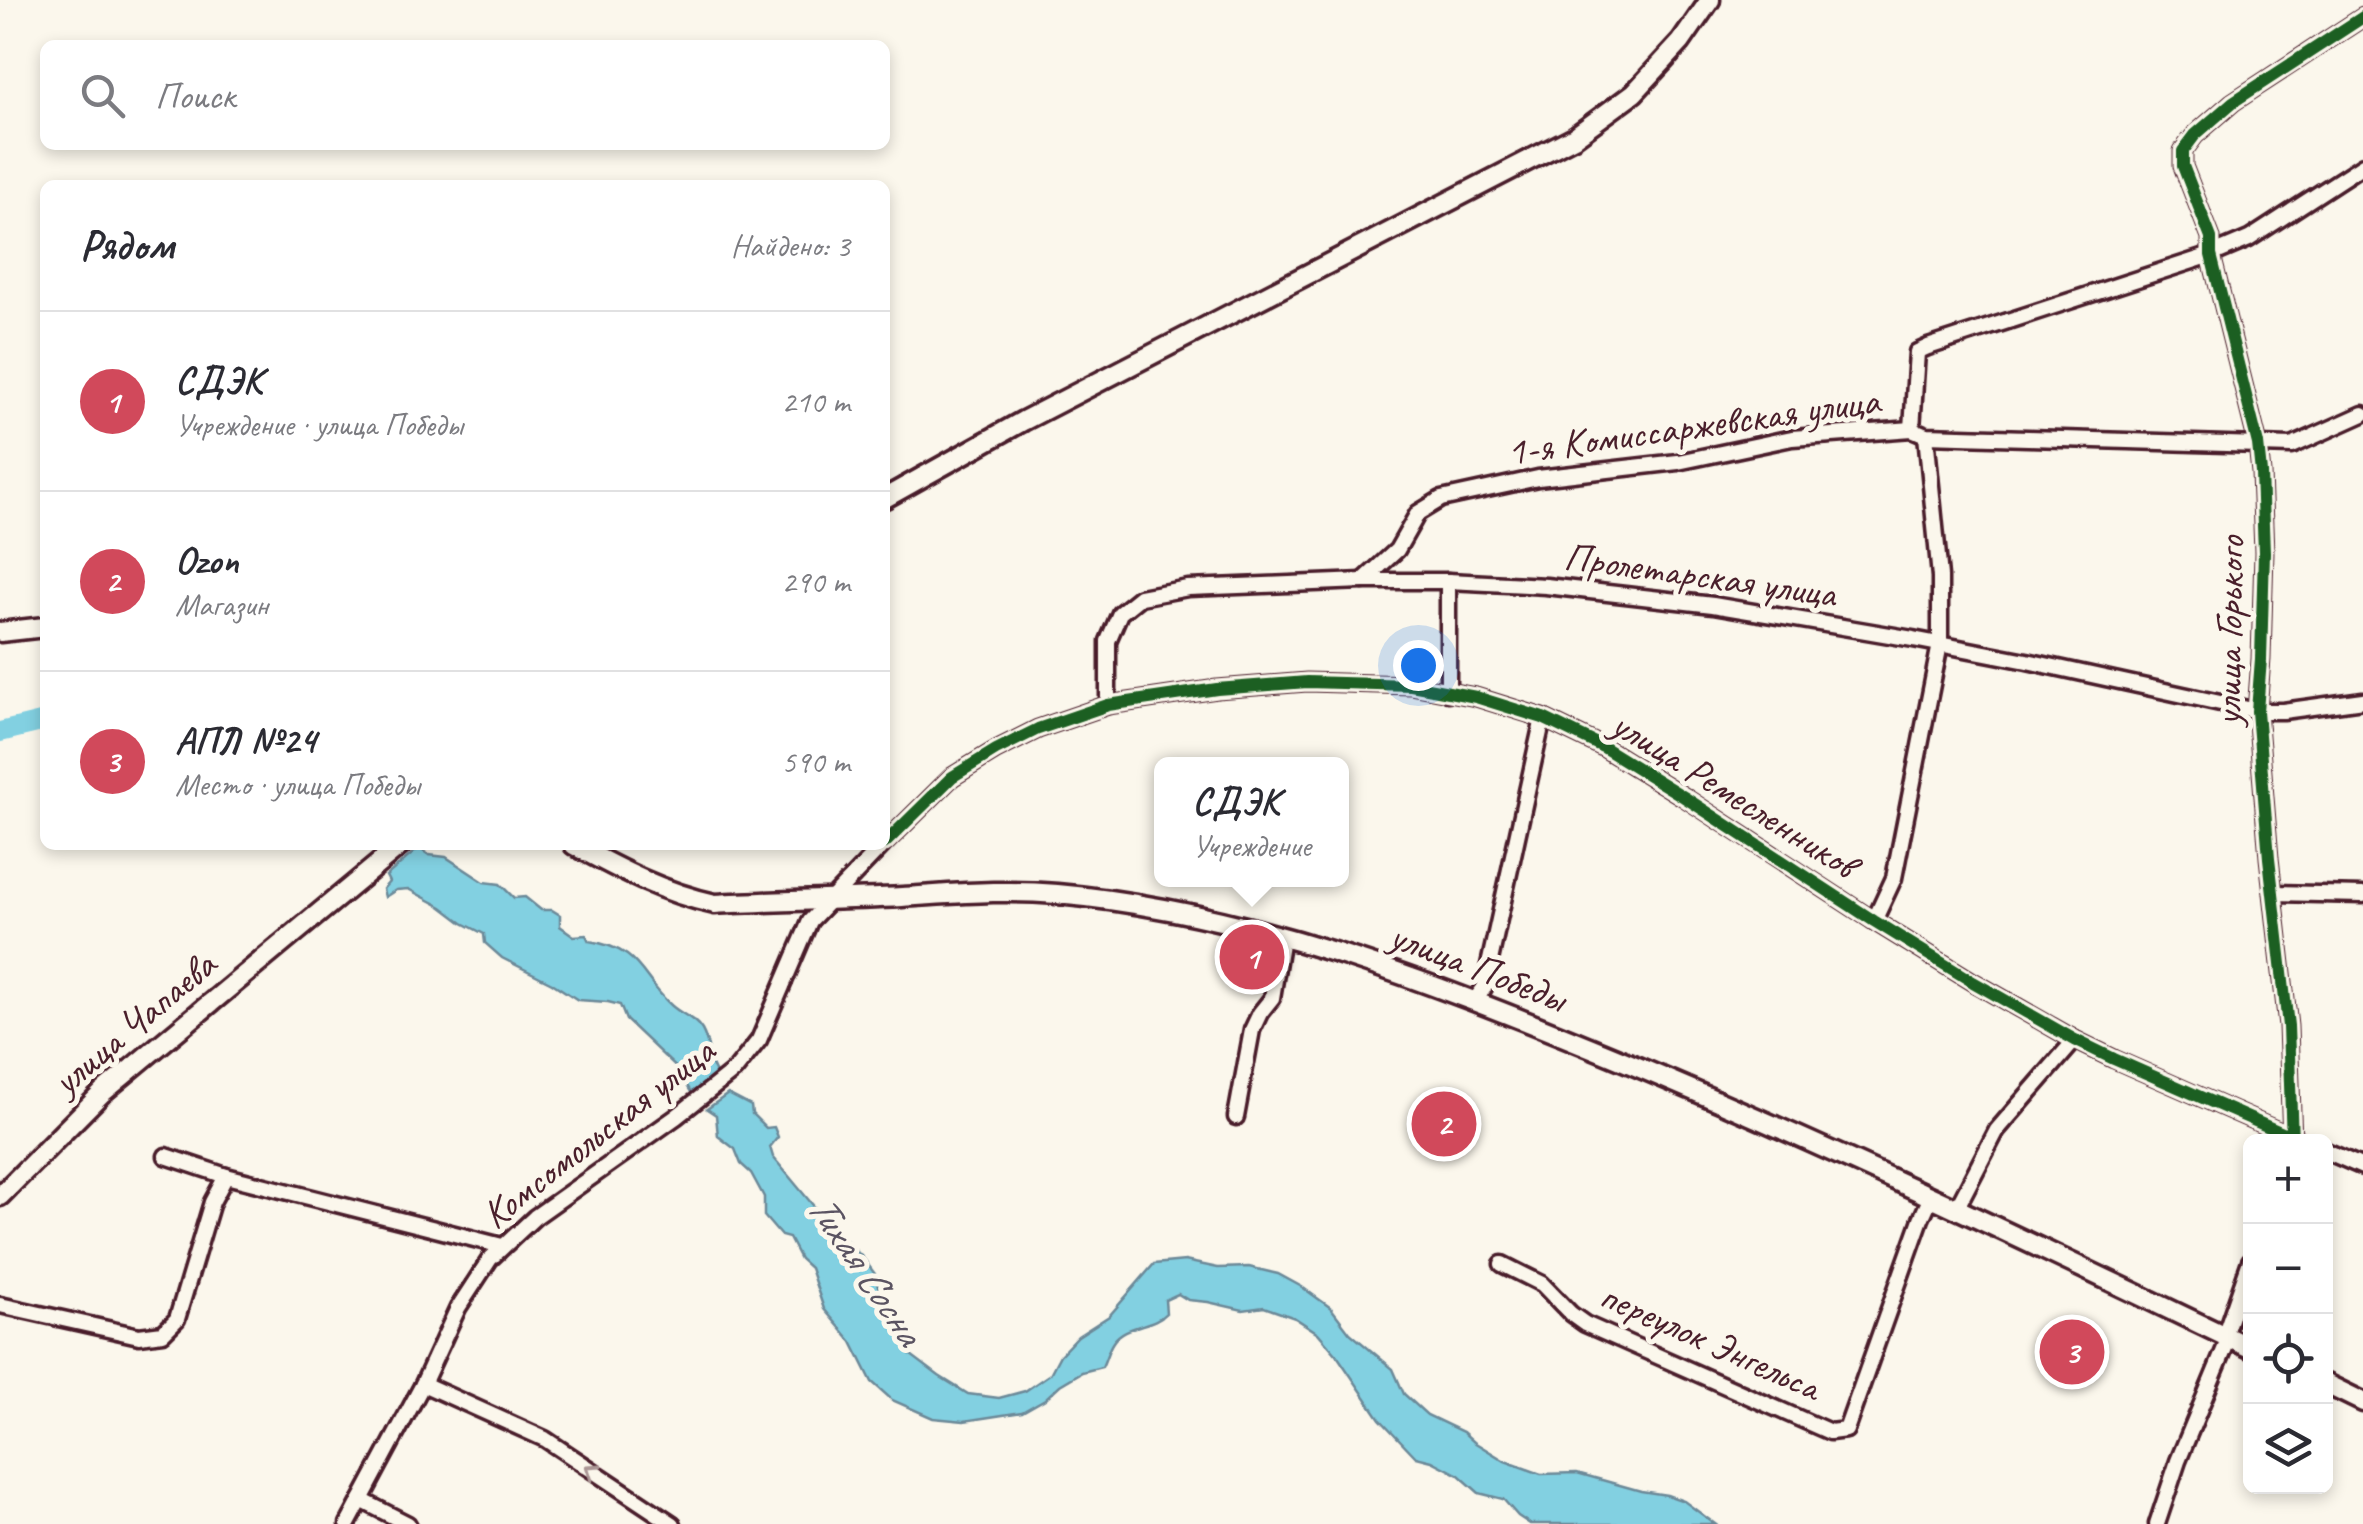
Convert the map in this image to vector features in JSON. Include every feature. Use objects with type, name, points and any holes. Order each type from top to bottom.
[{"type":"main road","points":[[890,495],[1024,421],[1574,137],[1634,93],[1681,42],[1710,0]]},
{"type":"main road","points":[[0,632],[40,628]]},
{"type":"main road","name":"улица Чапаева","points":[[0,1196],[102,1093],[396,850]]},
{"type":"main road","name":"улица Победы","points":[[583,850],[681,897],[714,904],[991,892],[1054,894],[1200,916],[1282,937],[1475,1000],[1714,1099],[2243,1345]]},
{"type":"main road","points":[[2333,1387],[2363,1402]]},
{"type":"street","name":"улица Горького","points":[[2296,1134],[2256,711],[2264,552],[2258,444],[2211,255],[2212,238],[2183,166],[2182,151],[2233,102],[2361,24]]},
{"type":"street","points":[[1874,922],[1894,878],[1940,644],[1940,577],[1919,432],[1916,352],[2211,255],[2249,239],[2363,165]]},
{"type":"street","name":"1-я Комиссаржевская улица","points":[[1363,581],[1397,550],[1418,512],[1441,498],[1538,478],[1678,462],[1792,438],[1919,432],[2292,446],[2363,414]]},
{"type":"street","name":"Пролетарская улица","points":[[1108,705],[1108,641],[1120,613],[1140,597],[1188,588],[1363,581],[1546,586],[1713,606],[1940,644],[2256,711],[2363,700]]},
{"type":"street","points":[[1448,582],[1448,693]]},
{"type":"street","name":"улица Ремесленников","points":[[890,838],[952,776],[1038,729],[1108,705],[1217,689],[1307,682],[1411,685],[1476,697],[1542,718],[1619,757],[1874,922],[2075,1040],[2282,1134]]},
{"type":"street","points":[[1475,1000],[1484,988],[1542,718]]},
{"type":"street","name":"улица Ремесленников","points":[[830,899],[878,850]]},
{"type":"street","points":[[2274,893],[2363,895]]},
{"type":"street","name":"Комсомольская улица","points":[[348,1524],[423,1384],[458,1308],[484,1268],[535,1217],[735,1070],[759,1040],[810,921],[830,899]]},
{"type":"street","points":[[1236,1118],[1252,1030],[1272,998],[1282,937]]},
{"type":"street","points":[[1956,1209],[1998,1130],[2075,1040]]},
{"type":"street","points":[[2333,1154],[2363,1168]]},
{"type":"street","points":[[166,1156],[226,1176],[502,1246]]},
{"type":"street","points":[[0,1305],[139,1336],[163,1333],[177,1319],[212,1202],[226,1176]]},
{"type":"street","name":"переулок Энгельса","points":[[1502,1264],[1542,1284],[1585,1324],[1830,1432],[1846,1430],[1932,1197]]},
{"type":"street","points":[[2157,1524],[2243,1283]]},
{"type":"street","points":[[423,1384],[545,1438],[673,1524]]},
{"type":"street","points":[[361,1500],[408,1524]]},
{"type":"water","points":[[417,850],[446,857],[484,882],[500,884],[514,898],[525,897],[541,910],[552,910],[560,915],[560,926],[574,936],[586,935],[589,941],[620,950],[672,1006],[699,1026],[721,1081],[696,1100],[684,1075],[626,1020],[620,1005],[578,1000],[502,958],[485,943],[484,934],[408,889],[385,897],[383,889],[389,882],[386,876]]},
{"type":"water","points":[[728,1094],[751,1106],[752,1114],[766,1128],[774,1127],[778,1137],[770,1147],[773,1157],[875,1274],[881,1298],[911,1355],[968,1394],[999,1398],[1025,1391],[1050,1374],[1060,1355],[1078,1336],[1109,1316],[1154,1264],[1185,1261],[1218,1268],[1249,1267],[1278,1274],[1331,1308],[1350,1333],[1393,1369],[1404,1394],[1427,1415],[1463,1432],[1505,1461],[1541,1474],[1577,1473],[1667,1495],[1684,1501],[1715,1524],[1530,1524],[1503,1499],[1479,1493],[1459,1475],[1416,1457],[1380,1419],[1318,1333],[1295,1318],[1264,1307],[1243,1310],[1188,1300],[1178,1294],[1165,1300],[1166,1313],[1160,1318],[1118,1336],[1102,1367],[1082,1372],[1022,1412],[964,1421],[933,1418],[892,1400],[872,1382],[852,1342],[824,1309],[810,1268],[800,1259],[789,1238],[781,1236],[764,1216],[764,1197],[735,1149],[718,1136],[716,1115],[707,1109]]},
{"type":"waterway","name":"Тихая Сосна","points":[[0,732],[40,722]]},
{"type":"cycle path","points":[[2292,1134],[2288,1026],[2257,711],[2264,552],[2258,444],[2211,255],[2211,238],[2183,166],[2183,151],[2195,135],[2233,102],[2363,17]]},
{"type":"cycle path","points":[[890,838],[952,777],[996,750],[1038,729],[1108,705],[1217,689],[1307,682],[1411,685],[1476,697],[1543,718],[1603,747],[1874,921],[2075,1040],[2285,1134]]},
{"type":"place","name":"СДЭК","points":[[1252,957]]},
{"type":"place","name":"Ozon","points":[[1444,1124]]},
{"type":"place","name":"АПЛ №24","points":[[2072,1352]]}]
